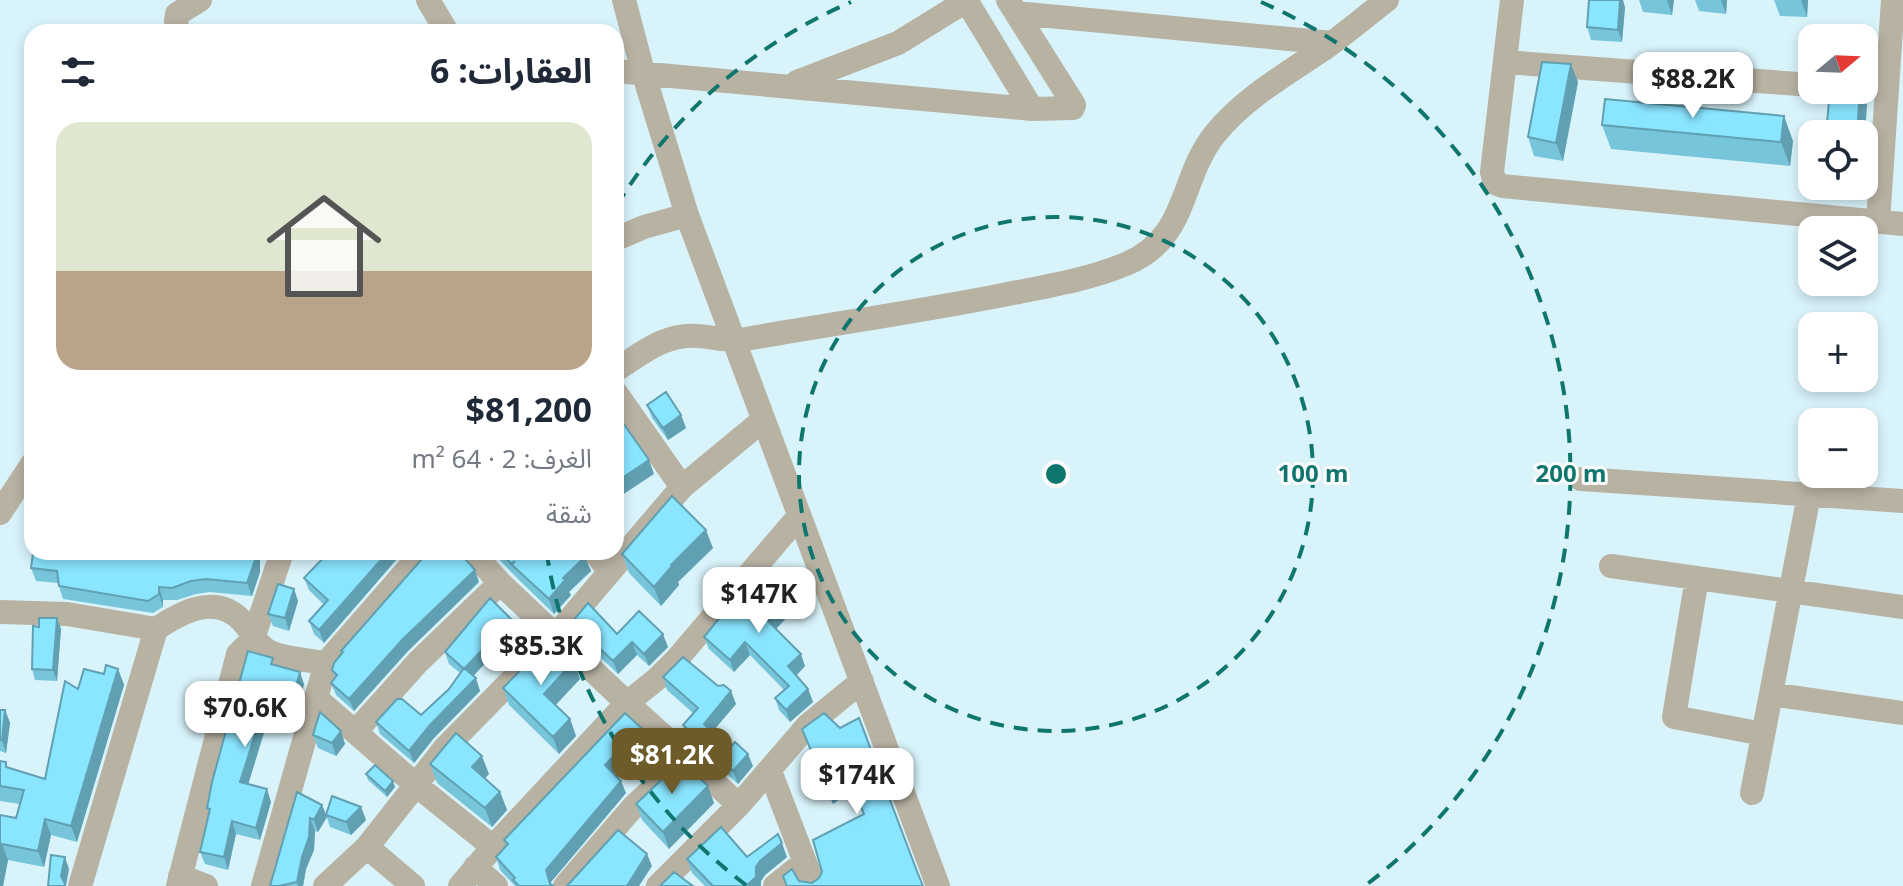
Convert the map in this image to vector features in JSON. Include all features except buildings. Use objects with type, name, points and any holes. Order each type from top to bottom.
[{"type":"street","points":[[179,24],[177,14],[200,0]]},
{"type":"street","points":[[428,0],[442,24]]},
{"type":"street","points":[[624,0],[687,215],[938,886]]},
{"type":"street","points":[[787,85],[898,43],[966,0],[1032,109]]},
{"type":"street","points":[[624,365],[660,342],[678,337],[696,335],[733,341],[971,302],[1044,287],[1125,265],[1149,253],[1163,239],[1179,214],[1200,155],[1216,132],[1266,88],[1332,43],[1387,0]]},
{"type":"street","points":[[1512,0],[1492,172],[1495,183],[1815,216]]},
{"type":"street","points":[[1878,75],[1893,0]]},
{"type":"street","points":[[624,71],[1032,109],[1071,109],[1074,105],[1012,7]]},
{"type":"street","points":[[1012,7],[1332,43]]},
{"type":"street","points":[[1505,62],[1798,84]]},
{"type":"street","points":[[1875,104],[1878,216]]},
{"type":"street","points":[[624,236],[687,215]]},
{"type":"street","points":[[1878,222],[1903,224]]},
{"type":"street","points":[[624,404],[682,487]]},
{"type":"street","points":[[624,541],[682,487],[763,420]]},
{"type":"street","points":[[0,513],[24,476]]},
{"type":"street","points":[[1581,479],[1903,501]]},
{"type":"street","points":[[1752,793],[1809,495]]},
{"type":"street","points":[[496,886],[468,876],[627,703],[677,659],[799,516]]},
{"type":"street","points":[[206,886],[179,881],[238,654],[253,639],[279,560]]},
{"type":"street","points":[[263,886],[326,663],[416,560]]},
{"type":"street","points":[[479,560],[685,759],[739,805]]},
{"type":"street","points":[[325,886],[367,847],[445,748],[557,634],[602,562]]},
{"type":"street","points":[[1611,566],[1903,607]]},
{"type":"street","points":[[1697,578],[1674,717],[1763,734]]},
{"type":"street","points":[[356,731],[418,662],[500,583]]},
{"type":"street","points":[[80,886],[156,629],[183,612],[218,607],[241,620],[253,639],[269,651],[326,663]]},
{"type":"street","points":[[0,612],[67,614],[156,629]]},
{"type":"street","points":[[658,886],[739,805],[808,725],[862,681]]},
{"type":"street","points":[[1771,694],[1903,713]]},
{"type":"street","points":[[316,698],[493,847]]},
{"type":"street","points":[[565,886],[634,806],[685,759]]},
{"type":"street","points":[[770,771],[814,886]]},
{"type":"street","points":[[367,847],[413,886]]},
{"type":"street","points":[[775,886],[804,863]]}]
